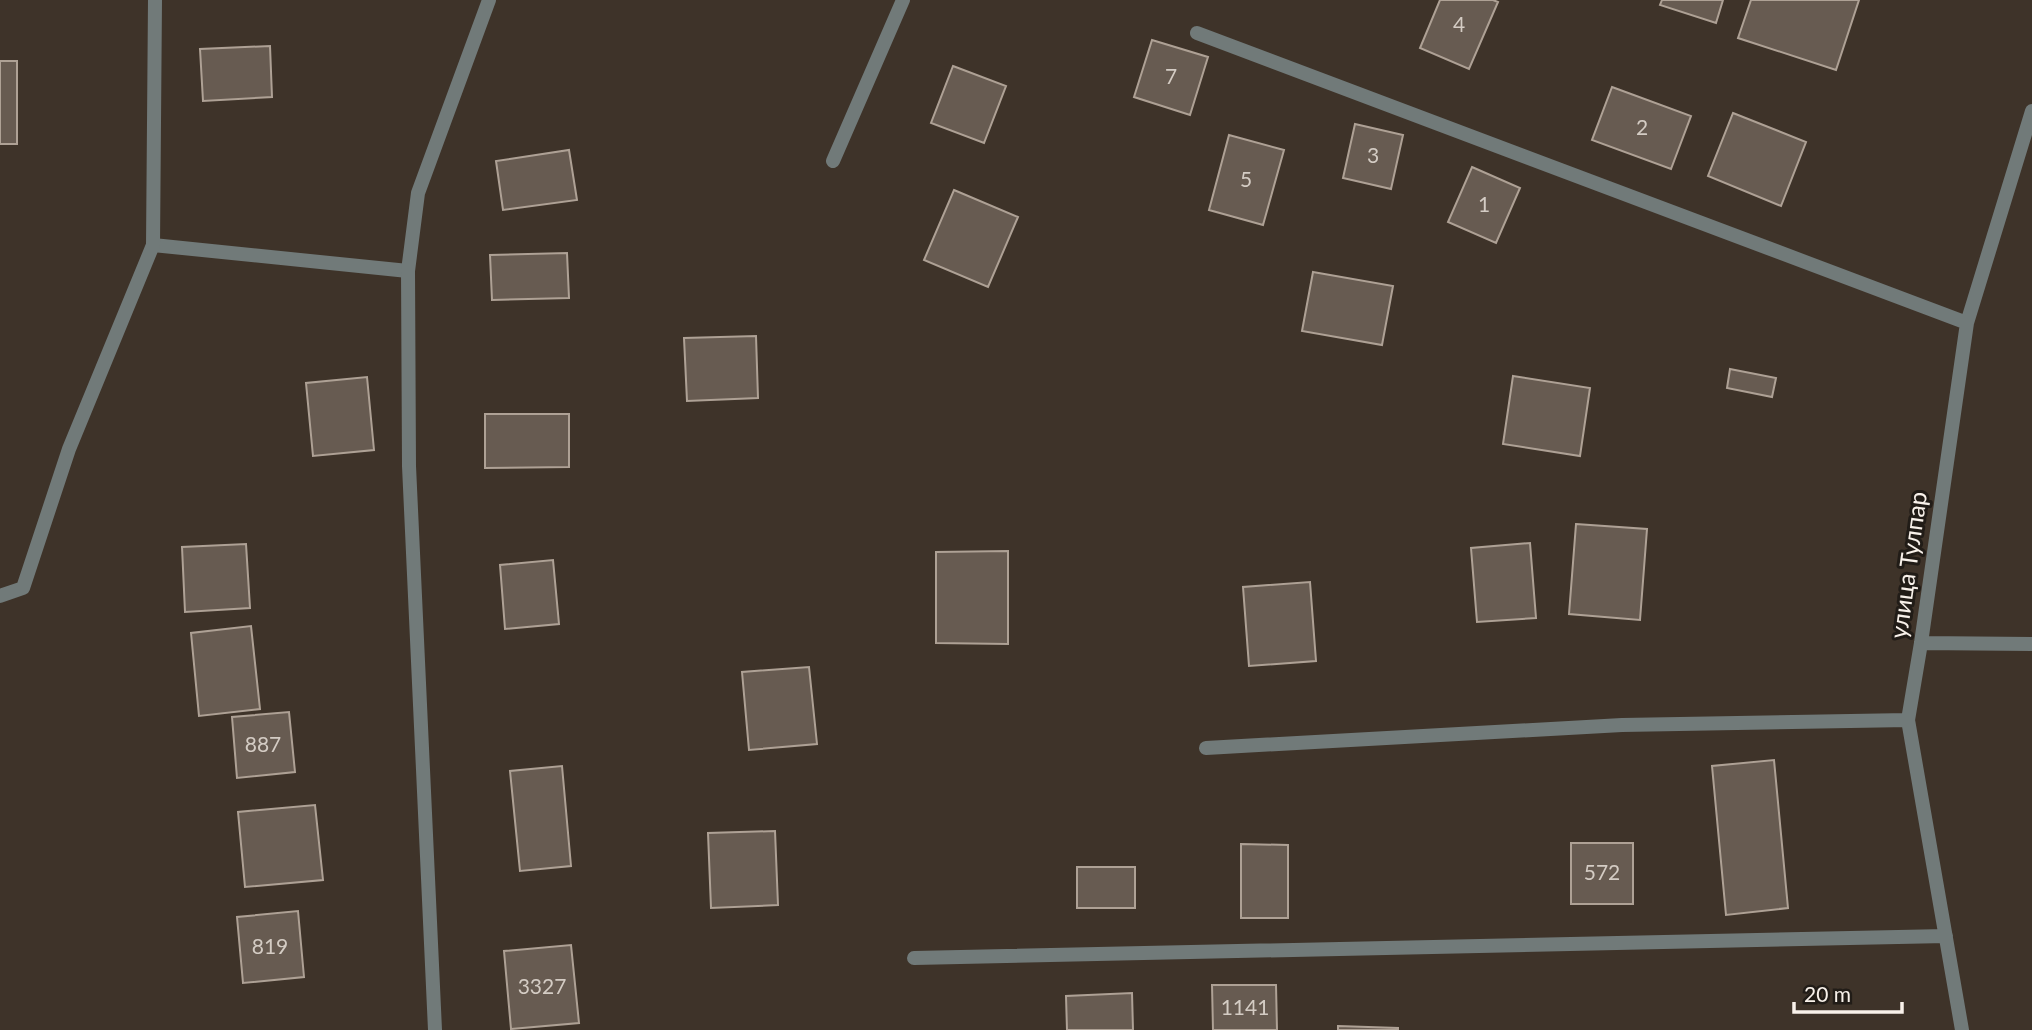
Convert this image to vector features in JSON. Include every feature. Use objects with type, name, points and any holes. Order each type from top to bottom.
[{"type":"street","points":[[0,596],[23,588],[69,449],[153,245],[155,0]]},
{"type":"street","points":[[435,1030],[409,466],[408,271],[418,193],[489,0]]},
{"type":"street","points":[[833,161],[903,0]]},
{"type":"street","points":[[1197,33],[1967,323]]},
{"type":"street","name":"улица Тулпар","points":[[1962,1030],[1908,720],[1967,323],[2032,111]]},
{"type":"street","points":[[153,245],[408,271]]},
{"type":"street","points":[[1921,643],[2032,644]]},
{"type":"street","points":[[1206,748],[1622,725],[1908,720]]},
{"type":"street","points":[[914,958],[1946,936]]},
{"type":"building","points":[[1440,0],[1498,2],[1469,69],[1420,48]]},
{"type":"building","points":[[1662,0],[1723,0],[1716,23],[1660,5]]},
{"type":"building","points":[[1751,0],[1859,0],[1836,70],[1738,38]]},
{"type":"building","points":[[1152,40],[1208,57],[1190,115],[1134,97]]},
{"type":"building","points":[[270,46],[272,97],[203,101],[200,49]]},
{"type":"building","points":[[0,61],[17,61],[17,144],[0,144]]},
{"type":"building","points":[[953,66],[1006,86],[984,143],[931,123]]},
{"type":"building","points":[[1612,87],[1691,116],[1671,169],[1592,140]]},
{"type":"building","points":[[1733,113],[1806,142],[1781,206],[1708,176]]},
{"type":"building","points":[[1355,124],[1403,135],[1391,189],[1343,178]]},
{"type":"building","points":[[1229,135],[1284,150],[1263,225],[1209,210]]},
{"type":"building","points":[[569,150],[577,200],[503,210],[496,161]]},
{"type":"building","points":[[1472,167],[1520,188],[1496,243],[1448,222]]},
{"type":"building","points":[[954,190],[1018,217],[988,287],[924,260]]},
{"type":"building","points":[[567,253],[569,298],[492,300],[490,255]]},
{"type":"building","points":[[1313,272],[1393,286],[1382,345],[1302,331]]},
{"type":"building","points":[[756,336],[758,398],[687,401],[684,338]]},
{"type":"building","points":[[1730,369],[1776,378],[1772,397],[1727,388]]},
{"type":"building","points":[[1513,376],[1590,388],[1580,456],[1503,444]]},
{"type":"building","points":[[367,377],[374,450],[313,456],[306,383]]},
{"type":"building","points":[[485,414],[569,414],[569,467],[485,468]]},
{"type":"building","points":[[1576,524],[1647,529],[1640,620],[1569,614]]},
{"type":"building","points":[[1530,543],[1536,618],[1477,622],[1471,548]]},
{"type":"building","points":[[246,544],[250,608],[185,612],[182,547]]},
{"type":"building","points":[[1008,551],[1008,644],[936,643],[936,552]]},
{"type":"building","points":[[553,560],[559,624],[505,629],[500,565]]},
{"type":"building","points":[[1310,582],[1316,661],[1249,666],[1243,587]]},
{"type":"building","points":[[251,626],[260,709],[199,716],[191,633]]},
{"type":"building","points":[[809,667],[817,744],[749,750],[742,672]]},
{"type":"building","points":[[289,712],[295,772],[237,778],[232,717]]},
{"type":"building","points":[[1774,760],[1788,908],[1726,915],[1712,766]]},
{"type":"building","points":[[562,766],[571,866],[520,871],[510,771]]},
{"type":"building","points":[[315,805],[323,880],[245,887],[238,812]]},
{"type":"building","points":[[775,831],[778,905],[711,908],[708,833]]},
{"type":"building","points":[[1571,843],[1633,843],[1633,904],[1571,904]]},
{"type":"building","points":[[1241,844],[1288,845],[1288,918],[1241,918]]},
{"type":"building","points":[[1077,867],[1135,867],[1135,908],[1077,908]]},
{"type":"building","points":[[298,911],[304,977],[243,983],[237,917]]},
{"type":"building","points":[[571,945],[579,1023],[511,1029],[504,951]]},
{"type":"building","points":[[1212,985],[1276,985],[1277,1030],[1213,1030]]},
{"type":"building","points":[[1132,993],[1133,1030],[1067,1030],[1066,996]]},
{"type":"building","points":[[1338,1026],[1398,1028],[1398,1030],[1338,1030]]}]
